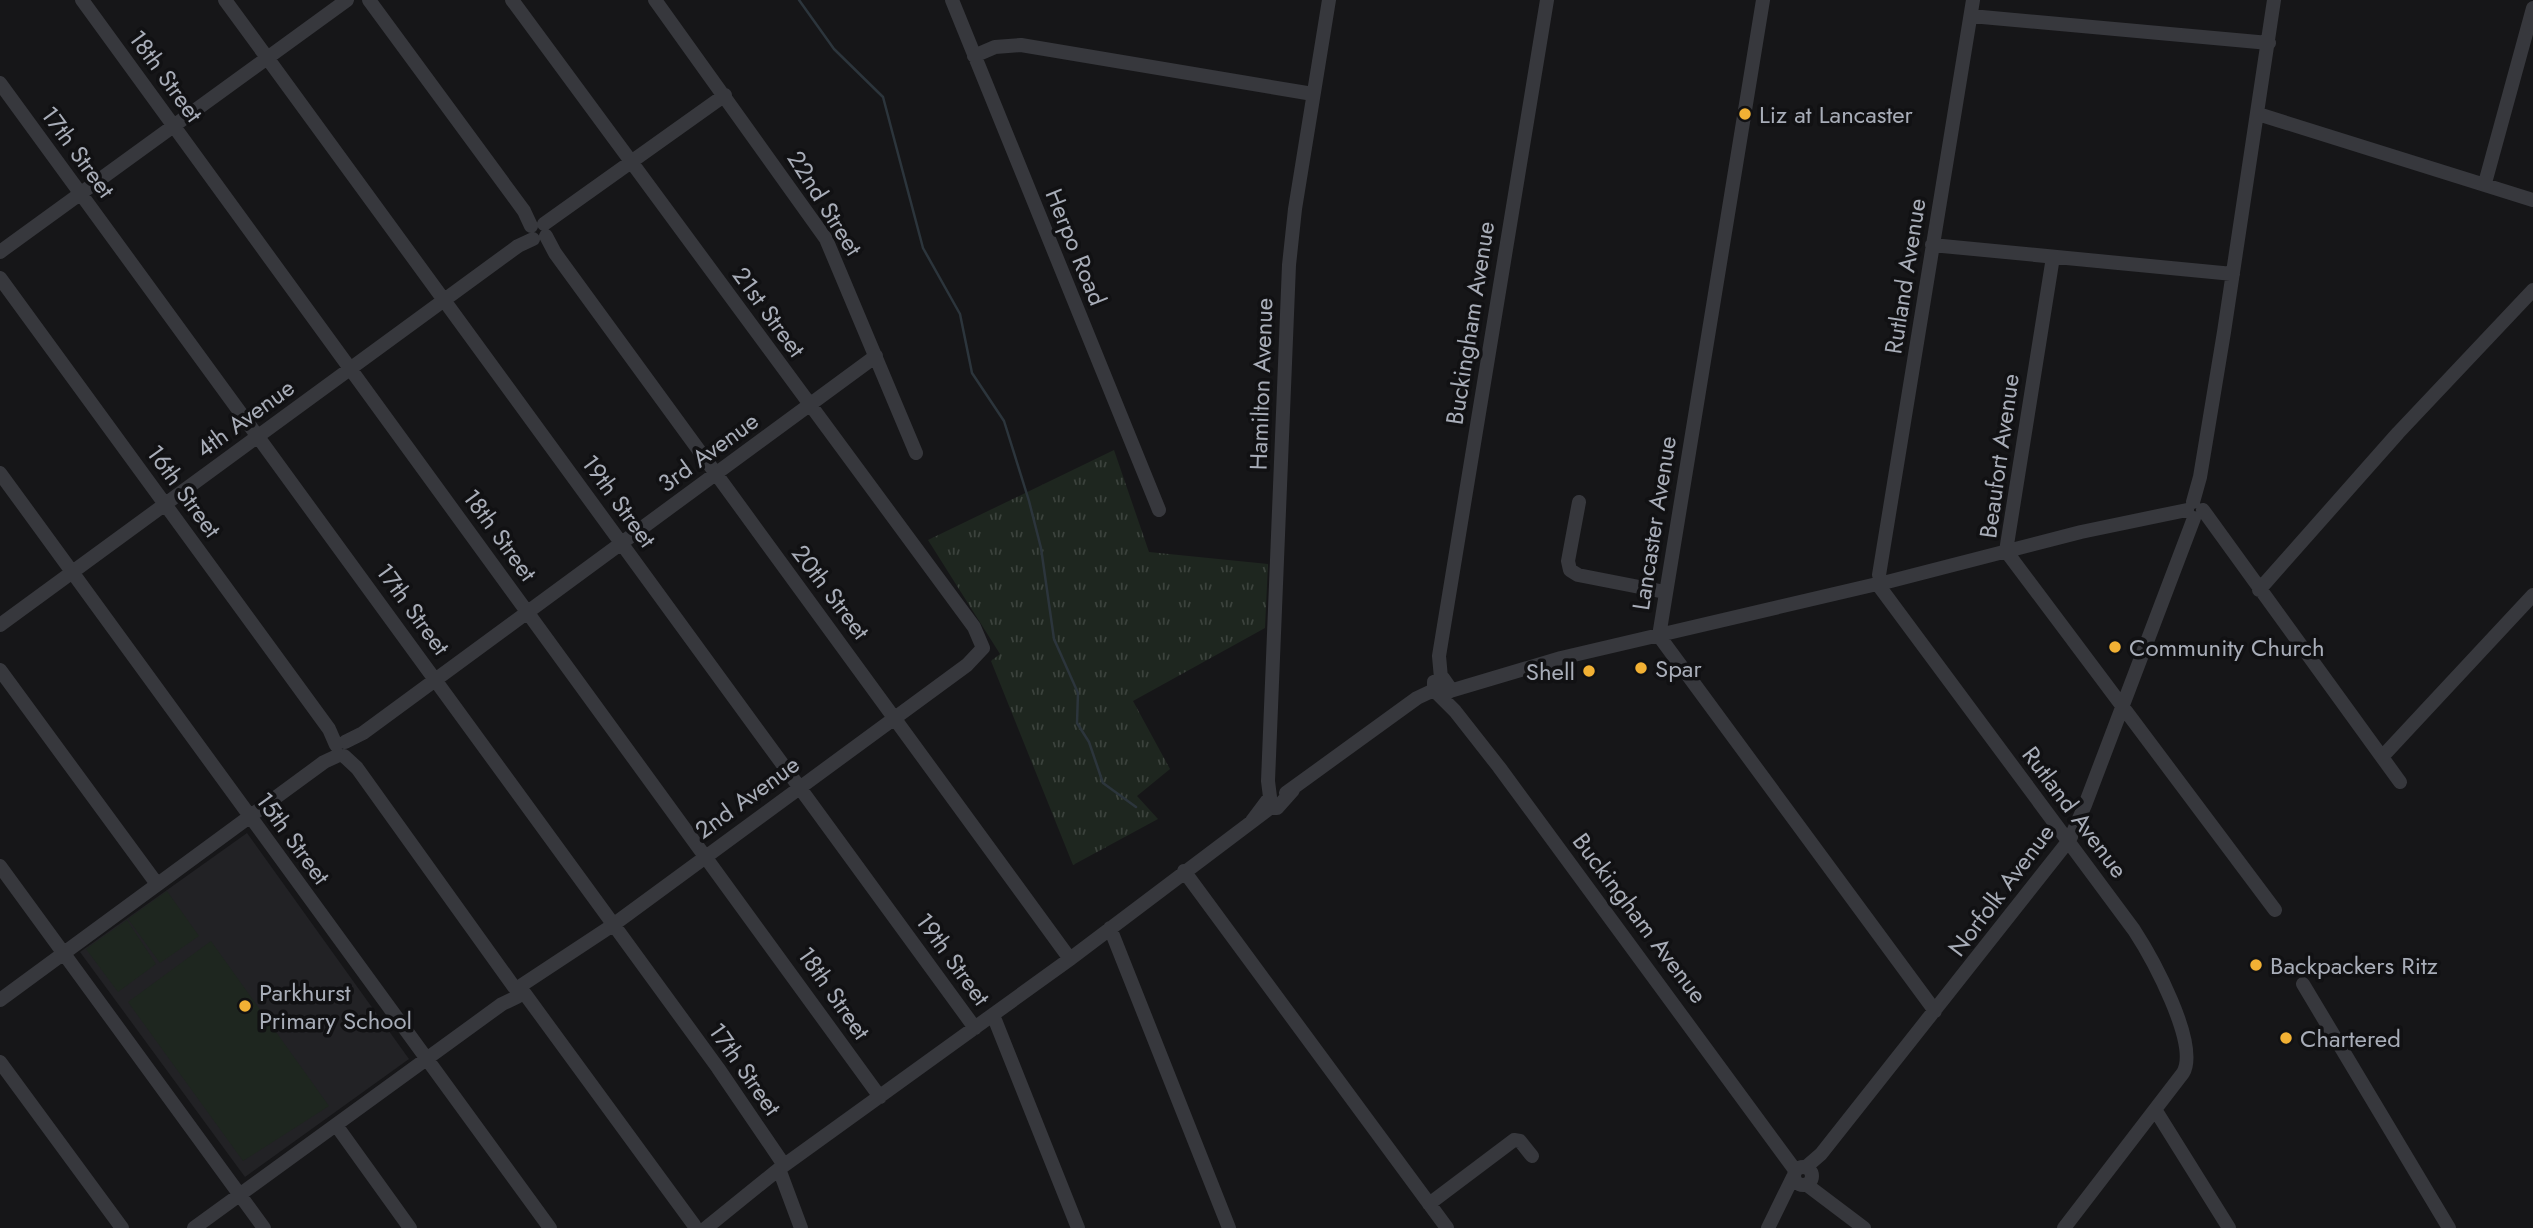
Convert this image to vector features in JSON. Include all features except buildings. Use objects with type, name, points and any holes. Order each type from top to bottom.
[{"type":"street","name":"18th Street","points":[[82,0],[880,1097]]},
{"type":"street","name":"19th Street","points":[[225,0],[975,1028]]},
{"type":"street","points":[[2,252],[347,0]]},
{"type":"street","name":"20th Street","points":[[369,0],[1070,959]]},
{"type":"street","name":"21st Street","points":[[512,0],[974,627],[982,641],[981,653]]},
{"type":"street","name":"22nd Street","points":[[655,0],[826,239],[916,453]]},
{"type":"street","name":"Herpo Road","points":[[952,0],[1159,510]]},
{"type":"street","name":"Hamilton Avenue","points":[[1273,801],[1269,774],[1287,288],[1295,209],[1329,0]]},
{"type":"street","name":"Buckingham Avenue","points":[[1546,0],[1440,653],[1443,686],[1455,711],[1803,1175]]},
{"type":"street","name":"Lancaster Avenue","points":[[1763,0],[1660,636],[1935,1011]]},
{"type":"street","name":"Rutland Avenue","points":[[1973,0],[1932,245],[1882,578],[1895,605],[2070,839],[2151,958],[2175,1011],[2188,1061],[2156,1111]]},
{"type":"street","name":"Norfolk Avenue","points":[[1803,1175],[2070,839],[2122,707],[2194,510],[2274,0]]},
{"type":"street","points":[[2485,183],[2533,8]]},
{"type":"street","points":[[1971,16],[2269,43]]},
{"type":"street","points":[[974,56],[1003,45],[1032,46],[1313,94]]},
{"type":"street","name":"17th Street","points":[[0,83],[718,1068],[782,1167],[802,1228]]},
{"type":"street","name":"4th Avenue","points":[[0,625],[725,96]]},
{"type":"street","points":[[2258,114],[2533,200]]},
{"type":"street","points":[[1932,245],[2233,274]]},
{"type":"street","name":"Beaufort Avenue","points":[[2053,257],[2006,551],[2275,909]]},
{"type":"street","name":"16th Street","points":[[1,280],[533,1010],[677,1205],[699,1226]]},
{"type":"street","points":[[2259,590],[2381,453],[2533,290]]},
{"type":"street","name":"3rd Avenue","points":[[0,1000],[876,356]]},
{"type":"street","name":"15th Street","points":[[0,474],[550,1228]]},
{"type":"street","points":[[1579,502],[1568,561],[1570,570],[1578,575],[1665,592]]},
{"type":"street","points":[[699,1226],[1070,959],[1252,821],[1273,801],[1293,790],[1417,698],[1443,686],[1470,682],[1660,636],[1882,578],[1902,576],[2162,515],[2194,510],[2219,534],[2400,782]]},
{"type":"street","points":[[2382,757],[2533,595]]},
{"type":"street","name":"2nd Avenue","points":[[194,1228],[981,653]]},
{"type":"street","points":[[0,670],[157,884]]},
{"type":"street","points":[[0,866],[264,1228]]},
{"type":"street","points":[[1184,871],[1447,1228]]},
{"type":"street","points":[[1110,928],[1229,1228]]},
{"type":"street","points":[[2304,984],[2449,1228]]},
{"type":"street","points":[[993,1015],[1078,1228]]},
{"type":"street","points":[[0,1062],[122,1228]]},
{"type":"street","points":[[2064,1228],[2156,1111],[2229,1228]]},
{"type":"street","points":[[336,1125],[410,1228]]},
{"type":"street","points":[[1429,1205],[1514,1140],[1520,1141],[1532,1156]]},
{"type":"street","points":[[1769,1228],[1784,1200],[1803,1175],[1825,1197],[1864,1228]]},
{"type":"shaded area","name":"Parkhurst Primary School","points":[[247,833],[409,1059],[245,1177],[80,952]]},
{"type":"green space","points":[[1114,450],[1149,552],[1268,564],[1265,628],[1133,701],[1170,769],[1137,796],[1158,819],[1073,865],[991,661],[1000,654],[928,540]]},
{"type":"green space","points":[[167,891],[199,936],[160,963],[128,919]]},
{"type":"green space","points":[[127,920],[156,964],[118,992],[86,949]]},
{"type":"green space","points":[[211,941],[329,1106],[243,1161],[128,1002]]},
{"type":"waterway","points":[[799,0],[834,49],[883,97],[923,248],[960,314],[972,373],[1004,421],[1029,501],[1041,548],[1054,639],[1078,693],[1077,723],[1089,742],[1103,783],[1136,807]]},
{"type":"place","name":"Liz at Lancaster","points":[[1745,114]]},
{"type":"place","name":"Community Church","points":[[2115,647]]},
{"type":"place","name":"Spar","points":[[1641,668]]},
{"type":"place","name":"Shell","points":[[1589,671]]},
{"type":"place","name":"Backpackers Ritz","points":[[2256,965]]},
{"type":"place","name":"Parkhurst Primary School","points":[[245,1006]]},
{"type":"place","name":"Chartered","points":[[2286,1038]]}]
